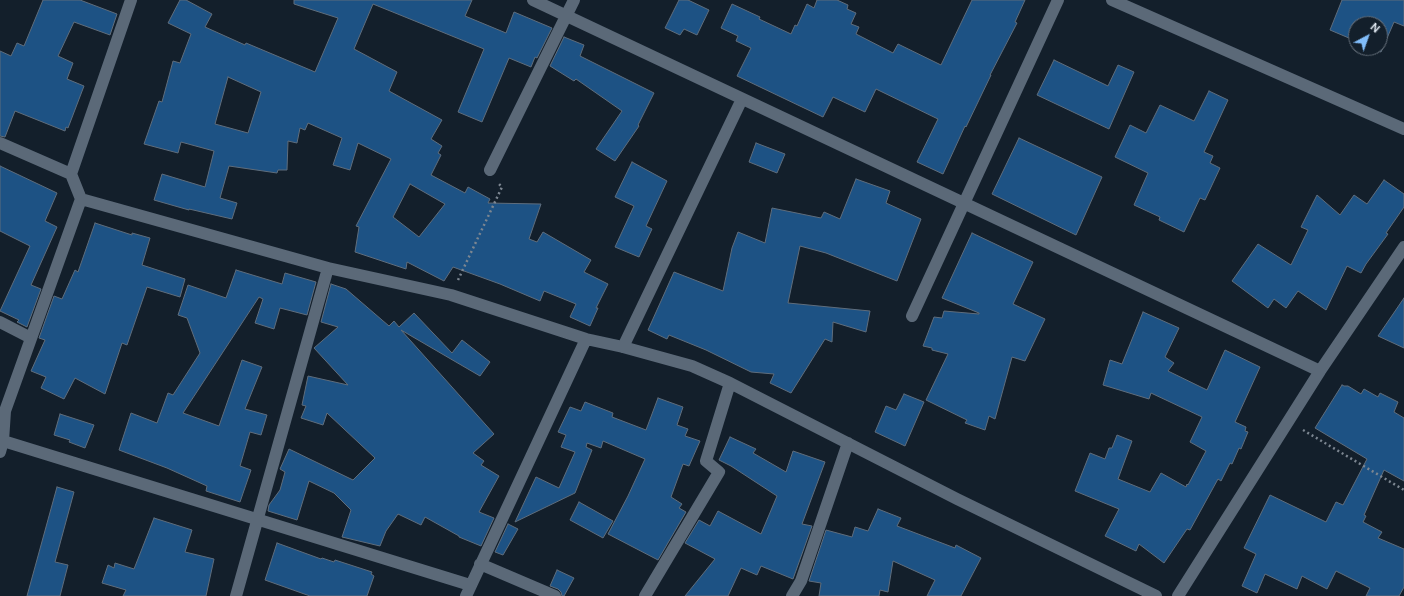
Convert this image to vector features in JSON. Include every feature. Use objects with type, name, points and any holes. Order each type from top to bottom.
[{"type":"street","points":[[131,0],[71,174],[81,199],[5,410],[1,444],[258,520],[468,590],[586,339]]},
{"type":"street","points":[[533,0],[1320,371]]},
{"type":"street","points":[[490,170],[574,0]]},
{"type":"street","points":[[912,316],[1058,0]]},
{"type":"street","points":[[1112,0],[1404,129]]},
{"type":"street","points":[[624,347],[742,99]]},
{"type":"street","points":[[0,144],[71,174]]},
{"type":"street","points":[[81,199],[328,268],[451,295],[586,339],[624,347],[692,366],[730,383],[957,499],[1156,596]]},
{"type":"street","points":[[1178,596],[1320,371],[1404,247]]},
{"type":"street","points":[[236,596],[328,268]]},
{"type":"street","points":[[0,322],[31,338]]},
{"type":"street","points":[[645,596],[719,472],[706,461],[730,383]]},
{"type":"street","points":[[792,596],[801,581],[848,443]]},
{"type":"street","points":[[480,564],[555,596]]},
{"type":"path","points":[[451,295],[502,187],[490,170]]},
{"type":"path","points":[[1297,426],[1404,490]]},
{"type":"building","points":[[43,0],[80,0],[117,14],[110,35],[74,22],[58,56],[73,63],[67,79],[84,86],[68,128],[66,127],[65,131],[15,111],[5,137],[0,136],[0,51],[11,56],[17,43],[24,46]]},
{"type":"building","points":[[180,0],[186,0],[212,14],[205,27],[245,45],[246,43],[315,72],[338,18],[294,4],[294,0],[472,0],[465,16],[506,33],[514,12],[552,28],[537,58],[535,57],[531,67],[509,58],[482,122],[458,112],[484,49],[373,4],[354,49],[397,72],[389,91],[442,120],[431,139],[442,146],[438,153],[441,155],[431,175],[465,193],[468,187],[490,199],[488,203],[541,204],[529,239],[537,242],[543,232],[591,260],[584,272],[608,284],[596,308],[598,308],[590,326],[570,317],[576,304],[544,291],[540,301],[500,284],[453,267],[444,281],[407,262],[406,269],[355,252],[359,227],[356,226],[391,159],[358,143],[350,170],[333,165],[342,138],[308,123],[305,130],[300,128],[297,143],[288,141],[287,170],[278,170],[277,173],[229,166],[220,198],[237,203],[232,219],[189,210],[154,200],[162,174],[205,187],[214,151],[181,142],[178,153],[144,144],[159,101],[162,102],[173,61],[180,63],[191,34],[168,23]],"holes":[[[228,77],[261,92],[248,133],[215,124]],[[410,184],[445,204],[419,237],[393,217]]]},
{"type":"building","points":[[679,0],[688,0],[709,10],[697,35],[684,29],[680,35],[665,28]]},
{"type":"building","points":[[817,0],[837,0],[848,5],[847,9],[856,13],[851,24],[859,27],[856,34],[893,53],[898,44],[941,65],[972,0],[1025,0],[1015,22],[1017,23],[990,75],[966,127],[965,126],[943,174],[917,162],[938,119],[876,89],[865,112],[833,97],[823,117],[737,76],[751,48],[736,41],[738,36],[721,28],[732,4],[791,34],[795,25],[797,26],[807,4],[814,8]]},
{"type":"building","points":[[1342,0],[1404,0],[1404,26],[1394,22],[1388,36],[1388,16],[1348,16],[1348,38],[1330,30]]},
{"type":"building","points":[[564,37],[584,45],[580,56],[654,93],[638,125],[639,126],[615,161],[596,149],[622,111],[576,79],[574,81],[550,66]]},
{"type":"building","points":[[1054,60],[1108,86],[1118,65],[1134,72],[1109,129],[1037,95]]},
{"type":"building","points":[[1209,91],[1228,100],[1204,152],[1213,156],[1210,163],[1220,168],[1205,200],[1200,198],[1184,232],[1159,220],[1160,217],[1134,205],[1148,173],[1115,157],[1130,125],[1146,133],[1160,105],[1194,121]]},
{"type":"building","points":[[1019,138],[1102,177],[1076,235],[992,194]]},
{"type":"building","points":[[756,143],[785,154],[777,173],[749,162]]},
{"type":"building","points":[[632,162],[667,181],[646,226],[652,229],[639,257],[615,247],[634,206],[615,197]]},
{"type":"building","points":[[0,166],[57,193],[45,221],[57,227],[31,285],[41,289],[27,327],[17,322],[19,320],[0,311],[30,246],[0,231]]},
{"type":"building","points":[[856,179],[890,191],[886,203],[921,219],[897,281],[826,253],[800,246],[788,303],[870,311],[866,332],[833,322],[832,342],[825,339],[791,393],[770,383],[774,374],[751,372],[706,350],[669,335],[667,339],[648,330],[674,272],[723,291],[732,248],[738,232],[765,243],[772,208],[821,218],[824,212],[840,219]]},
{"type":"building","points":[[1384,180],[1404,194],[1404,207],[1386,233],[1388,234],[1361,273],[1347,266],[1326,310],[1298,291],[1286,308],[1274,299],[1268,308],[1232,281],[1258,244],[1291,265],[1308,230],[1301,227],[1317,195],[1340,215],[1354,195],[1367,204]]},
{"type":"building","points":[[95,223],[132,235],[132,233],[150,238],[142,265],[185,279],[180,297],[147,287],[127,345],[122,343],[105,394],[75,378],[64,399],[41,388],[46,377],[31,371],[45,340],[39,338],[54,296],[62,299],[75,270],[78,272]]},
{"type":"building","points":[[972,233],[1033,262],[1013,304],[1045,319],[1025,361],[1012,357],[995,419],[989,416],[985,430],[965,423],[967,420],[926,400],[948,354],[923,346],[934,317],[942,318],[944,311],[979,314],[942,298]]},
{"type":"building","points":[[236,270],[282,284],[285,273],[316,282],[307,315],[280,308],[274,329],[255,323],[263,299],[259,297],[183,413],[219,426],[242,360],[262,367],[245,409],[267,415],[261,435],[250,432],[240,466],[251,470],[240,502],[206,491],[207,486],[167,468],[119,450],[131,413],[157,423],[168,393],[173,395],[200,353],[187,318],[178,315],[188,285],[226,298]]},
{"type":"building","points":[[331,284],[346,289],[389,326],[394,321],[399,327],[414,313],[452,353],[462,340],[490,362],[480,376],[401,330],[494,434],[473,453],[484,461],[481,465],[499,476],[479,512],[494,518],[481,546],[459,537],[425,517],[421,525],[398,514],[386,531],[380,546],[342,537],[351,510],[334,493],[309,481],[297,520],[268,511],[269,505],[280,490],[285,472],[280,469],[289,449],[353,480],[375,458],[327,413],[323,425],[301,418],[306,406],[302,405],[308,376],[348,385],[314,348],[338,327],[321,322]]},
{"type":"building","points":[[1404,298],[1404,348],[1378,336]]},
{"type":"building","points":[[1143,312],[1179,328],[1165,357],[1174,363],[1168,371],[1207,390],[1225,350],[1260,367],[1235,422],[1246,427],[1245,431],[1248,432],[1241,449],[1239,448],[1232,464],[1230,463],[1221,481],[1218,479],[1190,530],[1187,529],[1164,563],[1139,544],[1136,551],[1105,536],[1119,509],[1075,491],[1090,453],[1105,459],[1109,448],[1112,448],[1117,435],[1132,441],[1118,479],[1150,492],[1161,473],[1186,487],[1206,451],[1190,442],[1202,417],[1151,393],[1149,399],[1103,385],[1110,360],[1122,364]]},
{"type":"building","points":[[1342,385],[1348,386],[1361,394],[1364,389],[1378,397],[1380,393],[1398,402],[1394,412],[1404,418],[1404,481],[1384,470],[1364,515],[1366,516],[1363,522],[1382,532],[1378,538],[1404,549],[1404,587],[1399,596],[1366,596],[1370,588],[1336,571],[1327,589],[1302,576],[1297,589],[1265,574],[1257,593],[1242,586],[1256,554],[1244,548],[1270,495],[1326,522],[1336,502],[1343,505],[1367,459],[1315,428]]},
{"type":"building","points":[[904,394],[924,402],[905,446],[875,432],[886,406],[896,410]]},
{"type":"building","points":[[658,398],[683,407],[677,425],[688,429],[685,436],[700,441],[689,466],[683,464],[671,497],[682,504],[679,508],[686,512],[658,560],[608,534],[645,459],[603,441],[601,448],[587,443],[586,447],[592,450],[575,493],[515,522],[536,477],[559,488],[575,452],[561,447],[566,435],[558,432],[570,407],[581,411],[585,402],[613,413],[612,417],[646,430]]},
{"type":"building","points":[[60,414],[94,425],[85,448],[69,442],[70,440],[54,435]]},
{"type":"building","points":[[730,437],[756,449],[753,453],[786,472],[793,451],[825,462],[802,524],[812,526],[793,579],[761,566],[757,575],[741,568],[728,596],[685,596],[715,559],[685,543],[699,520],[710,526],[718,511],[761,534],[777,496],[731,466],[719,460]]},
{"type":"building","points":[[57,487],[74,492],[55,562],[68,565],[60,596],[27,596]]},
{"type":"building","points":[[579,502],[613,521],[603,538],[570,520]]},
{"type":"building","points":[[878,509],[901,518],[897,526],[955,548],[956,545],[981,558],[961,596],[927,596],[935,580],[893,561],[888,592],[880,590],[879,596],[819,596],[821,583],[809,581],[826,530],[852,537],[855,527],[868,531]]},
{"type":"building","points":[[154,518],[192,530],[185,552],[214,559],[206,596],[123,596],[126,590],[102,583],[108,565],[114,568],[115,563],[134,569]]},
{"type":"building","points":[[508,524],[518,529],[503,555],[495,552]]},
{"type":"building","points":[[277,543],[321,559],[334,562],[335,560],[372,572],[371,574],[374,576],[367,596],[310,596],[265,580]]},
{"type":"building","points":[[557,570],[574,578],[564,596],[562,596],[558,589],[550,586]]}]
